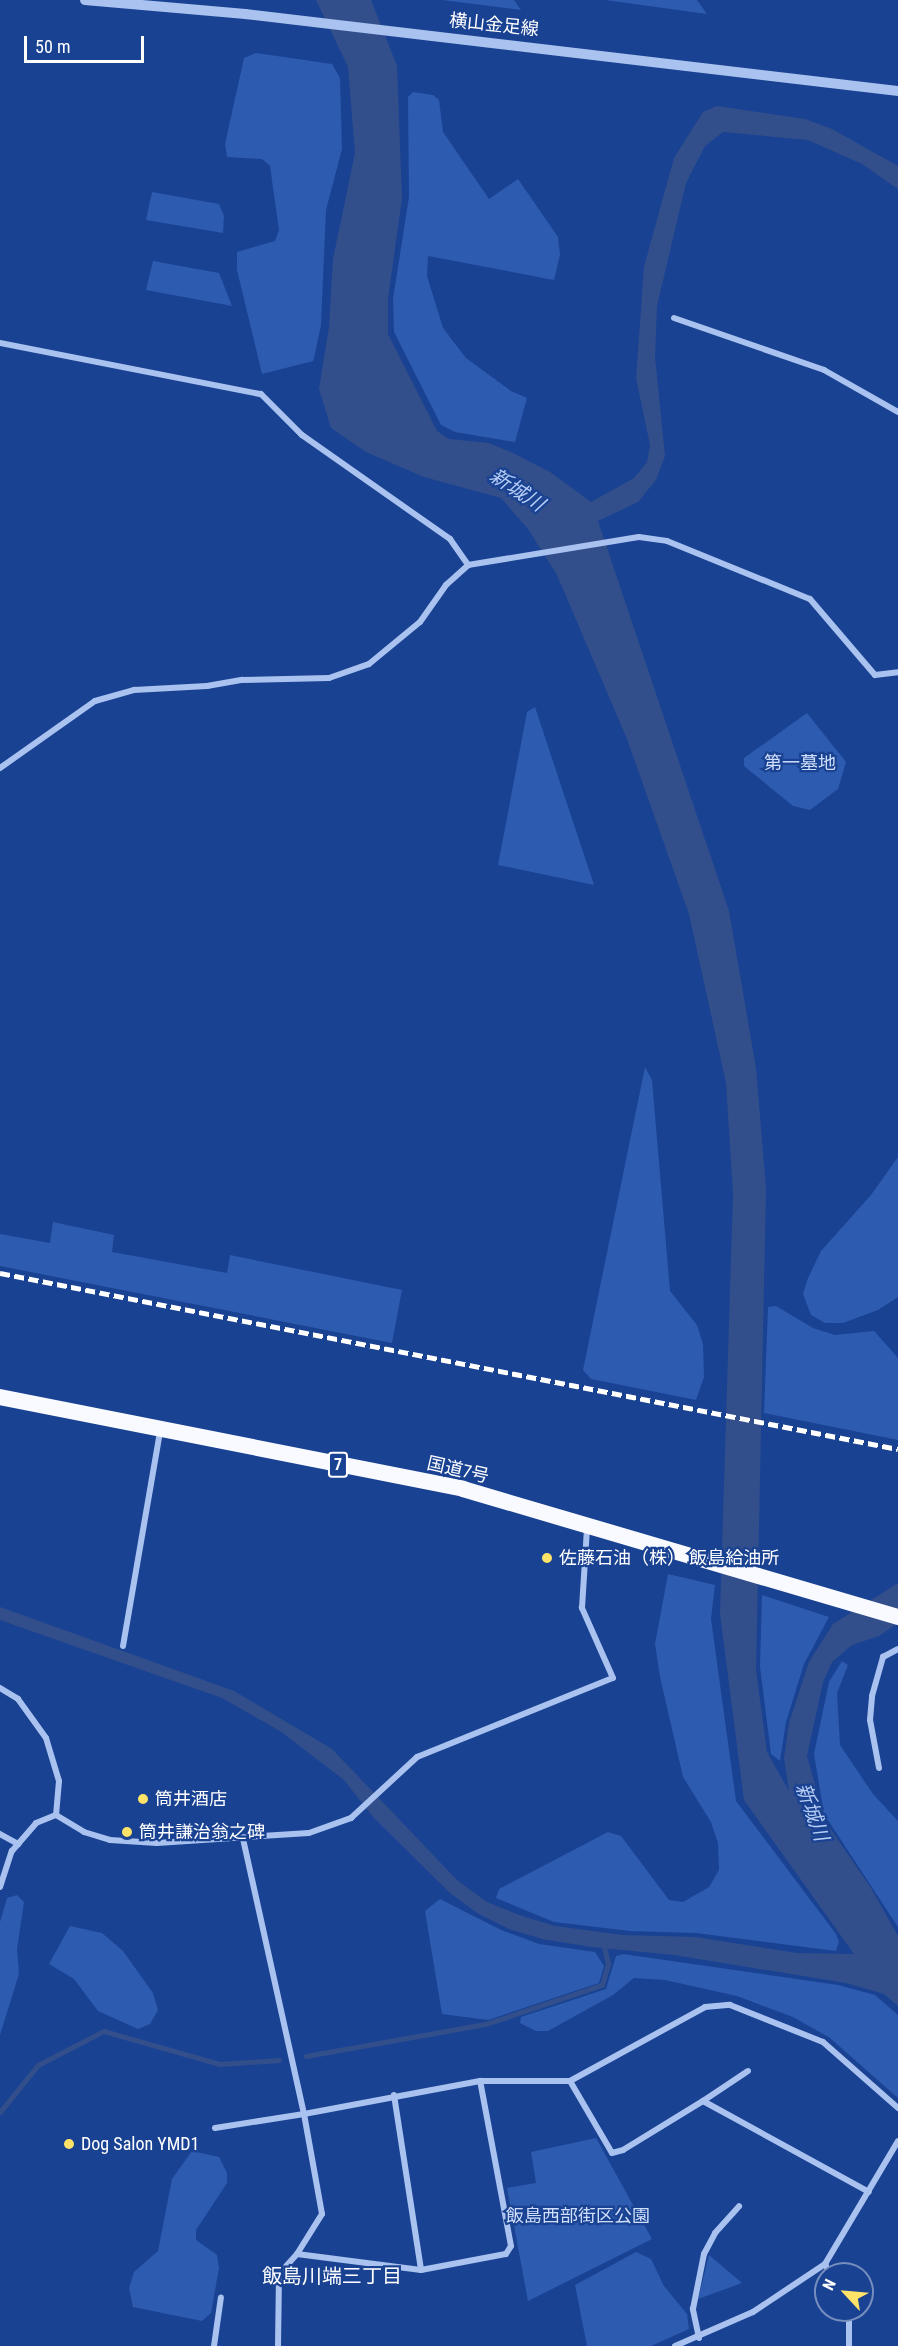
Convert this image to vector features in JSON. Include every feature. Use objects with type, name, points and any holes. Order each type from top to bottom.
[{"type":"highway","name":"国道7号","points":[[1,1400],[463,1488],[587,1528],[672,1549],[898,1617]]},
{"type":"street","name":"横山金足線","points":[[85,0],[245,14],[898,91]]},
{"type":"street","points":[[674,318],[824,370],[898,412]]},
{"type":"street","points":[[0,343],[261,394],[302,435],[450,539],[468,565]]},
{"type":"street","points":[[0,768],[95,701],[135,690],[207,686],[242,680],[329,678],[369,664],[420,622],[446,585],[468,565],[500,563],[639,537],[667,541],[810,599],[875,675],[898,672]]},
{"type":"street","points":[[123,1646],[160,1430]]},
{"type":"street","points":[[56,1815],[84,1832],[110,1840],[157,1843],[309,1833],[351,1818],[417,1756],[613,1678],[582,1608],[587,1528]]},
{"type":"street","points":[[879,1768],[870,1720],[872,1696],[883,1657],[898,1649]]},
{"type":"street","points":[[0,1688],[18,1699],[46,1738],[59,1781],[56,1815]]},
{"type":"street","points":[[0,1887],[18,1844],[36,1823],[56,1815]]},
{"type":"street","points":[[0,1834],[18,1844]]},
{"type":"street","points":[[243,1838],[304,2114],[322,2214],[297,2254],[279,2274],[278,2346]]},
{"type":"street","points":[[215,2128],[480,2081],[570,2081],[705,2007],[730,2005],[823,2042],[898,2108]]},
{"type":"street","points":[[570,2081],[612,2153],[623,2150],[748,2071]]},
{"type":"street","points":[[297,2254],[421,2270],[506,2254],[511,2246],[480,2081]]},
{"type":"street","points":[[394,2095],[421,2270]]},
{"type":"street","points":[[703,2101],[868,2192]]},
{"type":"street","points":[[826,2262],[898,2141]]},
{"type":"street","points":[[699,2338],[693,2309],[704,2254],[715,2233],[739,2206]]},
{"type":"street","points":[[675,2346],[699,2338],[753,2312],[814,2271]]},
{"type":"street","points":[[214,2346],[221,2297]]},
{"type":"street","points":[[849,2322],[849,2346]]},
{"type":"green space","points":[[442,0],[514,0],[521,10]]},
{"type":"green space","points":[[605,0],[697,0],[707,14]]},
{"type":"green space","points":[[256,53],[332,64],[340,78],[342,149],[326,210],[321,325],[313,361],[262,374],[237,270],[237,252],[275,241],[279,230],[270,166],[262,159],[227,157],[225,144],[244,58]]},
{"type":"green space","points":[[413,92],[433,95],[439,100],[443,132],[489,199],[518,179],[558,237],[560,255],[554,280],[428,256],[427,276],[443,328],[466,358],[511,391],[527,398],[515,442],[455,432],[441,425],[394,332],[393,299],[409,197],[408,97]]},
{"type":"green space","points":[[152,192],[219,204],[224,216],[223,233],[146,220]]},
{"type":"green space","points":[[153,261],[219,273],[232,306],[146,290]]},
{"type":"green space","points":[[535,707],[594,885],[498,865],[527,712]]},
{"type":"green space","name":"第一墓地","points":[[807,713],[846,762],[838,789],[810,810],[793,806],[744,766],[744,758]]},
{"type":"green space","points":[[645,1067],[652,1080],[670,1291],[697,1325],[703,1344],[704,1377],[696,1400],[591,1379],[583,1370]]},
{"type":"green space","points":[[898,1157],[898,1297],[878,1310],[843,1323],[825,1323],[811,1315],[803,1294],[808,1278],[821,1251],[871,1195]]},
{"type":"green space","points":[[53,1222],[114,1235],[112,1252],[227,1273],[230,1255],[402,1290],[392,1343],[0,1266],[0,1234],[50,1243]]},
{"type":"green space","points":[[776,1306],[813,1328],[835,1335],[874,1331],[898,1358],[898,1440],[764,1413],[768,1307]]},
{"type":"green space","points":[[668,1574],[715,1585],[711,1619],[736,1801],[836,1934],[839,1942],[836,1951],[696,1933],[630,1931],[554,1922],[496,1898],[499,1889],[608,1832],[621,1836],[669,1900],[683,1902],[709,1887],[719,1870],[718,1843],[711,1822],[683,1777],[660,1677],[655,1644]]},
{"type":"green space","points":[[762,1595],[829,1617],[804,1664],[786,1722],[780,1761],[771,1754],[760,1667]]},
{"type":"green space","points":[[842,1661],[848,1665],[837,1693],[840,1745],[873,1794],[898,1821],[898,1927],[824,1814],[814,1754],[829,1682]]},
{"type":"green space","points":[[17,1895],[24,1902],[17,1949],[19,1974],[0,2035],[0,1922],[7,1898]]},
{"type":"green space","points":[[440,1899],[501,1930],[539,1944],[595,1952],[604,1966],[599,1983],[488,2020],[442,2014],[425,1911]]},
{"type":"green space","points":[[70,1926],[102,1933],[123,1951],[153,1993],[158,2010],[150,2024],[138,2029],[98,2011],[74,1979],[49,1964]]},
{"type":"green space","points":[[623,1954],[838,1985],[875,1995],[898,2015],[898,2098],[830,2038],[793,2017],[737,1996],[665,1980],[634,1978],[613,1995],[548,2031],[536,2031],[520,2023],[521,2017],[606,1989],[616,1956]]},
{"type":"green space","name":"飯島西部街区公園","points":[[596,2138],[652,2239],[528,2301],[507,2188],[536,2183],[531,2152]]},
{"type":"green space","points":[[192,2151],[219,2157],[227,2173],[227,2183],[196,2230],[196,2240],[217,2255],[219,2268],[211,2313],[202,2321],[133,2307],[129,2288],[134,2272],[158,2251],[172,2179]]},
{"type":"green space","points":[[636,2252],[651,2259],[664,2286],[687,2314],[689,2329],[651,2346],[587,2346],[575,2285]]},
{"type":"green space","points":[[709,2255],[742,2283],[698,2299]]},
{"type":"water","name":"新城川","points":[[316,0],[371,0],[397,66],[402,198],[388,299],[388,334],[437,431],[449,439],[489,443],[513,453],[550,472],[591,502],[634,478],[647,462],[650,445],[636,378],[644,267],[674,158],[703,112],[717,106],[805,119],[832,129],[898,166],[898,189],[862,164],[808,140],[723,132],[705,146],[686,183],[657,306],[655,357],[665,456],[656,480],[638,502],[598,521],[729,911],[756,1068],[766,1189],[756,1670],[767,1752],[789,1791],[784,1758],[789,1723],[809,1662],[833,1624],[898,1583],[898,1623],[879,1636],[852,1645],[832,1662],[823,1682],[807,1756],[825,1821],[871,1888],[898,1936],[898,2006],[884,1994],[846,1983],[674,1955],[591,1947],[542,1939],[509,1929],[477,1913],[450,1893],[374,1818],[344,1780],[280,1731],[222,1698],[0,1620],[0,1607],[234,1691],[332,1749],[458,1881],[487,1902],[522,1916],[555,1926],[623,1935],[695,1937],[797,1953],[854,1954],[744,1800],[720,1614],[733,1194],[726,1083],[689,914],[627,739],[557,575],[528,529],[501,498],[424,477],[366,452],[331,428],[319,389],[329,327],[333,259],[355,153],[348,67]]},
{"type":"waterway","points":[[306,2056],[486,2024],[602,1985],[608,1964],[603,1943]]},
{"type":"waterway","points":[[0,2112],[38,2065],[104,2031],[220,2064],[279,2060]]},
{"type":"railway","points":[[0,1273],[898,1449]]},
{"type":"place","name":"佐藤石油（株） 飯島給油所","points":[[547,1558]]},
{"type":"place","name":"筒井酒店","points":[[143,1799]]},
{"type":"place","name":"筒井謙治翁之碑","points":[[127,1832]]},
{"type":"place","name":"Dog Salon YMD1","points":[[69,2144]]},
{"type":"district","name":"飯島川端三丁目","points":[[332,2276]]}]
